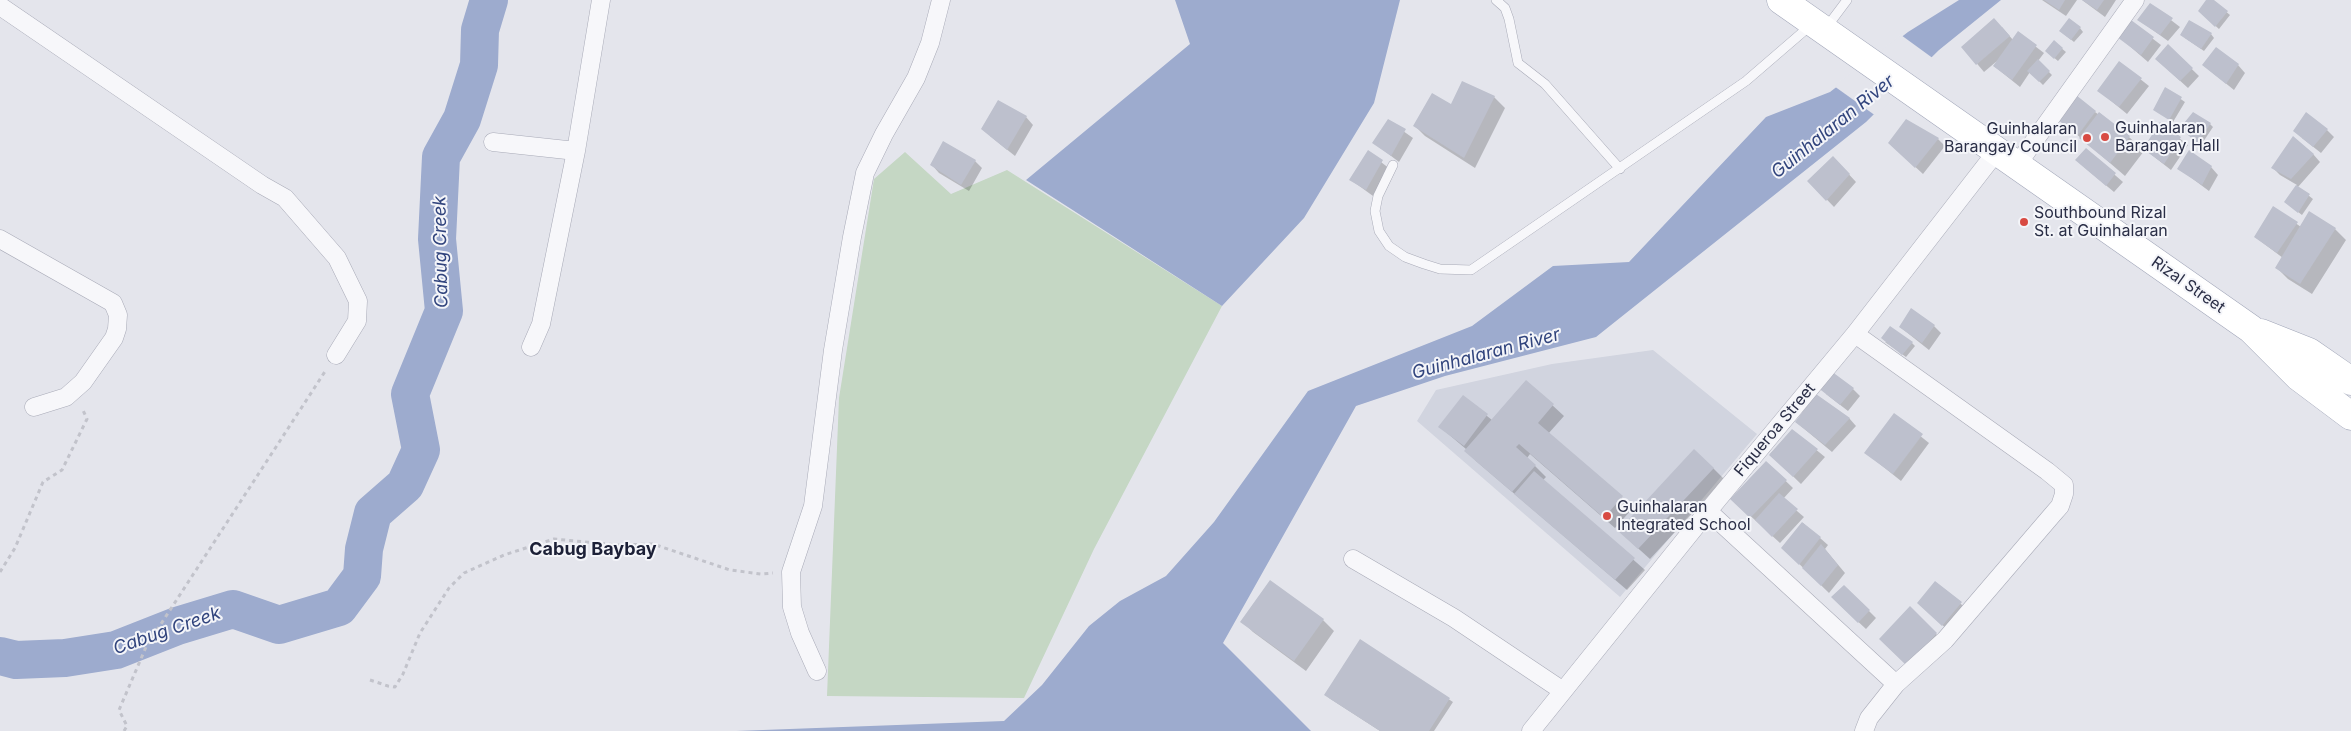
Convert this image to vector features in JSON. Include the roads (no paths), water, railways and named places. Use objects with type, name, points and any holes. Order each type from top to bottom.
[{"type":"main road","name":"Rizal Street","points":[[1781,0],[2251,329],[2299,377],[2351,416]]},
{"type":"main road","name":"Rizal Street","points":[[2251,329],[2309,352],[2351,381]]},
{"type":"street","points":[[531,347],[541,324],[576,151],[601,0]]},
{"type":"street","points":[[817,671],[800,633],[792,607],[791,572],[813,506],[833,350],[852,237],[865,173],[884,134],[916,78],[930,44],[941,0]]},
{"type":"street","name":"Fiqueroa Street","points":[[1531,731],[1708,511],[1855,334],[2007,158],[2135,0]]},
{"type":"street","points":[[0,6],[262,185],[285,198],[337,258],[358,301],[356,321],[336,355]]},
{"type":"street","points":[[493,142],[576,151]]},
{"type":"street","points":[[0,239],[113,303],[118,315],[116,333],[83,382],[74,392],[34,407]]},
{"type":"street","points":[[1855,334],[2048,471],[2064,485],[2064,494],[2060,506],[1945,640],[1896,684],[1871,727]]},
{"type":"street","points":[[1708,511],[1896,684]]},
{"type":"street","points":[[1353,559],[1454,618],[1563,691]]},
{"type":"lane","points":[[1496,0],[1505,8],[1509,19],[1518,63],[1545,84],[1620,169]]},
{"type":"lane","points":[[1393,165],[1378,196],[1375,211],[1379,231],[1389,246],[1405,257],[1424,264],[1455,270],[1471,270],[1746,81],[1825,30],[1847,0]]},
{"type":"water","points":[[1175,0],[1400,0],[1374,103],[1304,218],[1222,306],[1026,180],[1190,44]]},
{"type":"water","name":"Guinhalaran River","points":[[1959,0],[2001,0],[1939,50],[1866,122],[1596,337],[1445,376],[1356,406],[1223,643],[1311,731],[736,731],[1004,721],[1042,685],[1089,626],[1120,601],[1166,576],[1214,522],[1308,391],[1472,326],[1553,266],[1629,262],[1766,117],[1830,92],[1908,32]]},
{"type":"waterway","name":"Cabug Creek","points":[[0,656],[16,660],[65,658],[116,650],[177,626],[233,609],[279,625],[339,607],[362,576],[364,549],[373,513],[405,485],[421,450],[410,394],[444,311],[437,239],[441,157],[462,119],[479,65],[480,30],[489,0]]},
{"type":"place","name":"Guinhalaran Barangay Hall","points":[[2105,137]]},
{"type":"place","name":"Guinhalaran Barangay Council","points":[[2087,138]]},
{"type":"place","name":"Southbound Rizal St. at Guinhalaran","points":[[2024,222]]},
{"type":"place","name":"Guinhalaran Integrated School","points":[[1607,516]]},
{"type":"district","name":"Cabug Baybay","points":[[593,550]]}]
